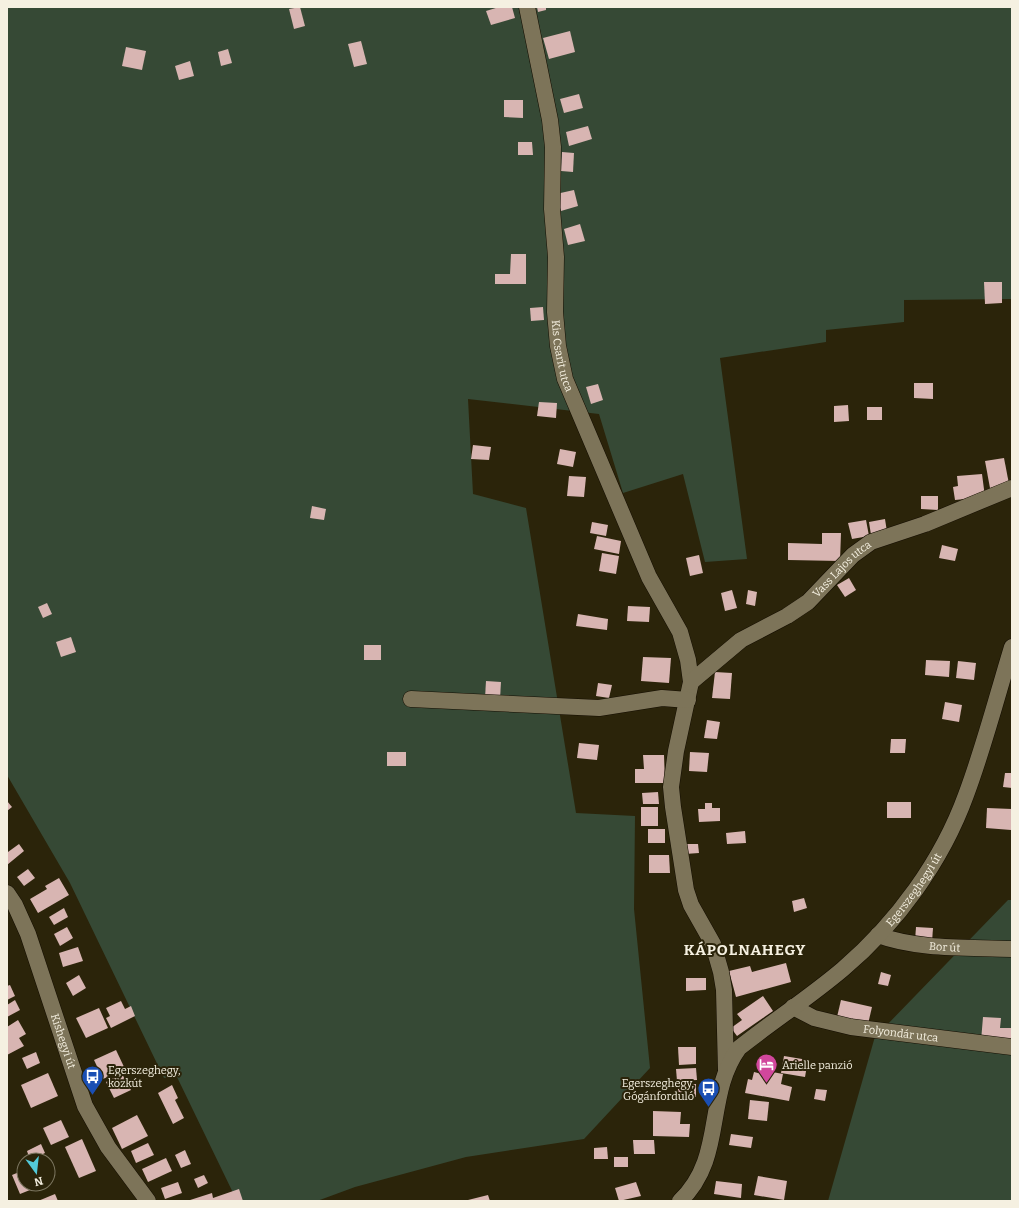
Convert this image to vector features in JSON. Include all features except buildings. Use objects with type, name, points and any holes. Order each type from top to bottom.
[{"type":"street","name":"Kis Csarit utca","points":[[527,7],[550,120],[553,148],[552,210],[556,257],[555,312],[561,362],[565,379],[649,577],[680,632],[688,660],[691,682]]},
{"type":"street","name":"Vass Lajos utca","points":[[691,682],[741,640],[787,616],[808,602],[853,555],[871,542],[925,524],[1012,488]]},
{"type":"street","name":"Egerszeghegyi út","points":[[726,1070],[740,1048],[844,968],[878,935],[894,917],[927,872],[951,830],[966,795],[1012,647]]},
{"type":"street","name":"Egerszeghegyi út","points":[[689,1198],[703,1171],[709,1153],[726,1070],[724,990],[721,972],[712,944],[691,905],[686,890],[671,787],[676,751],[691,682]]},
{"type":"street","points":[[411,699],[599,708],[662,698],[688,700]]},
{"type":"street","name":"Kishegyi út","points":[[7,893],[15,905],[28,934],[85,1106],[108,1147],[148,1201]]},
{"type":"street","name":"Bor út","points":[[878,935],[894,941],[941,946],[1012,949]]},
{"type":"street","name":"Folyondár utca","points":[[793,1007],[814,1018],[851,1027],[1012,1047]]},
{"type":"green space","points":[[7,7],[1012,7],[1012,299],[904,300],[904,322],[826,330],[826,342],[720,358],[747,559],[705,562],[683,474],[623,493],[599,414],[468,399],[473,494],[526,508],[576,813],[635,816],[634,909],[650,1068],[584,1139],[466,1157],[355,1187],[317,1201],[237,1201],[177,1077],[164,1078],[70,883],[7,775]]},
{"type":"green space","points":[[1008,900],[1012,900],[1012,1201],[828,1201],[878,1026],[885,1027]]},
{"type":"place","name":"Arielle panzió","points":[[766,1084]]},
{"type":"place","name":"Egerszeghegy, közkút","points":[[92,1096]]},
{"type":"place","name":"Egerszeghegy, Gógánforduló","points":[[709,1108]]},
{"type":"district","name":"KÁPOLNAHEGY","points":[[745,950]]}]
